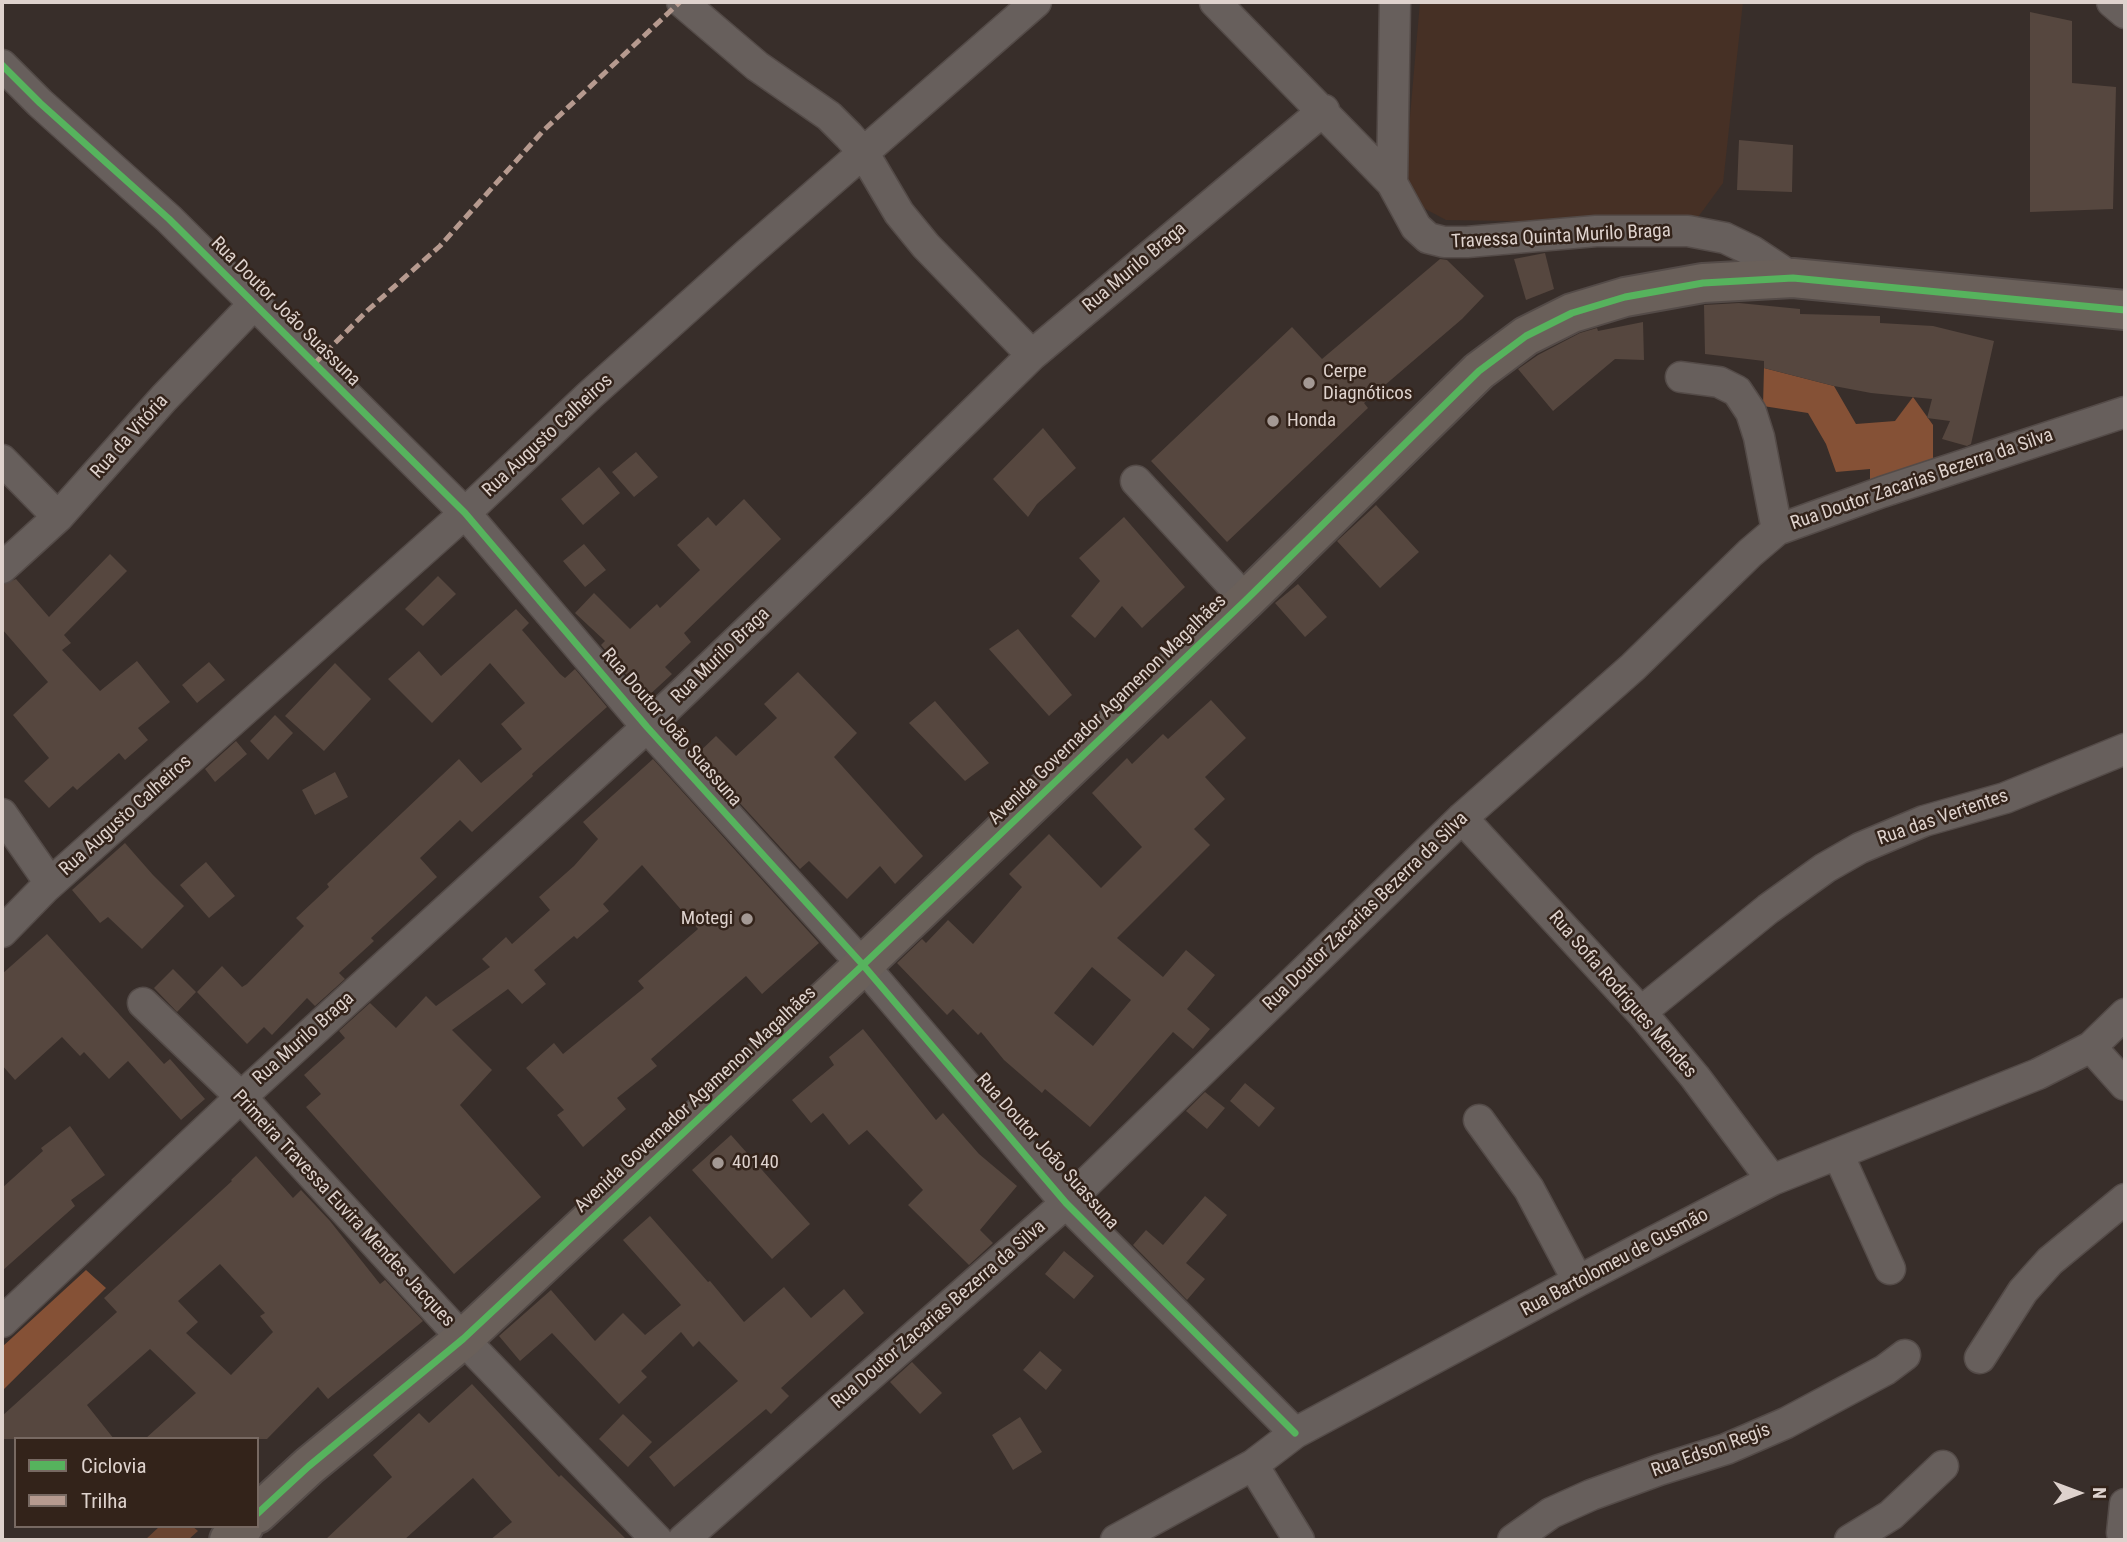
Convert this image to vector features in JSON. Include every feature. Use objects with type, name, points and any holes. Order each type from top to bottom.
[{"type":"main road","name":"Avenida Governador Agamenon Magalhães","points":[[259,1512],[309,1466],[463,1339],[863,965],[1246,600],[1479,371],[1526,336],[1572,313],[1625,297],[1703,284],[1793,278],[2125,310]]},
{"type":"main road","points":[[229,1540],[242,1528]]},
{"type":"street","points":[[682,2],[757,66],[828,116],[863,152],[899,213],[926,246],[1032,355]]},
{"type":"street","name":"Rua Augusto Calheiros","points":[[2,932],[50,883],[465,513],[590,395],[1036,2]]},
{"type":"street","name":"Travessa Quinta Murilo Braga","points":[[1216,2],[1324,110],[1392,183],[1416,227],[1428,238],[1444,242],[1508,240],[1596,232],[1688,232],[1725,238],[1752,251],[1793,278]]},
{"type":"street","points":[[1392,183],[1395,2]]},
{"type":"street","points":[[2112,2],[2125,13]]},
{"type":"street","name":"Rua Doutor João Suassuna","points":[[2,65],[40,103],[169,219],[465,513],[647,727],[863,965],[1066,1203],[1295,1433]]},
{"type":"street","name":"Rua Murilo Braga","points":[[2,1322],[241,1097],[647,727],[1032,355],[1324,110]]},
{"type":"street","name":"Rua da Vitória","points":[[2,568],[58,517],[164,398],[255,303]]},
{"type":"street","points":[[1681,377],[1719,382],[1737,391],[1751,412],[1759,437],[1777,530]]},
{"type":"street","name":"Rua Doutor Zacarias Bezerra da Silva","points":[[683,1540],[1066,1203],[1462,818],[1633,667],[1777,530],[1847,503],[2125,412]]},
{"type":"street","points":[[2,460],[58,517]]},
{"type":"street","points":[[1136,481],[1246,600]]},
{"type":"street","name":"Rua das Vertentes","points":[[1641,1012],[1768,909],[1825,868],[1860,848],[1924,821],[2005,798],[2125,749]]},
{"type":"street","points":[[2,814],[50,883]]},
{"type":"street","name":"Rua Sofia Rodrigues Mendes","points":[[1462,818],[1641,1012],[1695,1077],[1772,1180]]},
{"type":"street","name":"Primeira Travessa Euvira Mendes Jacques","points":[[143,1003],[241,1097],[463,1339],[657,1540]]},
{"type":"street","name":"Rua Bartolomeu de Gusmão","points":[[1116,1540],[1253,1465],[1295,1433],[1578,1281],[1772,1180],[2038,1074],[2091,1047],[2125,1014]]},
{"type":"street","points":[[2091,1047],[2125,1085]]},
{"type":"street","points":[[1479,1120],[1529,1189],[1578,1281]]},
{"type":"street","points":[[1838,1154],[1889,1269]]},
{"type":"street","points":[[1980,1358],[2024,1292],[2050,1261],[2125,1199]]},
{"type":"street","name":"Rua Edson Regis","points":[[1513,1540],[1551,1513],[1591,1494],[1726,1449],[1786,1423],[1885,1370],[1905,1355]]},
{"type":"street","points":[[1253,1465],[1299,1540]]},
{"type":"street","points":[[1850,1540],[1891,1515],[1943,1466]]},
{"type":"street","points":[[2119,1538],[2125,1504]]},
{"type":"shaded area","points":[[1420,2],[1743,2],[1723,183],[1693,224],[1446,220],[1403,197]]},
{"type":"shaded area","points":[[1764,368],[1834,386],[1856,424],[1895,421],[1913,397],[1933,425],[1933,465],[1870,487],[1870,469],[1836,472],[1826,444],[1808,413],[1763,406]]},
{"type":"shaded area","points":[[86,1270],[106,1288],[2,1391],[2,1347]]},
{"type":"shaded area","points":[[158,1528],[194,1528],[198,1531],[188,1540],[145,1540]]},
{"type":"building","points":[[2030,12],[2072,21],[2072,83],[2116,87],[2113,209],[2030,212]]},
{"type":"building","points":[[1739,140],[1793,145],[1792,192],[1737,190]]},
{"type":"building","points":[[1545,253],[1554,289],[1526,300],[1514,259]]},
{"type":"building","points":[[1440,259],[1447,260],[1484,296],[1462,319],[1364,403],[1368,408],[1227,542],[1151,461],[1292,327],[1322,359]]},
{"type":"building","points":[[1739,303],[1800,309],[1800,314],[1880,316],[1880,323],[1933,326],[1994,341],[1971,444],[1967,446],[1942,439],[1950,421],[1927,418],[1932,399],[1834,386],[1764,368],[1764,361],[1705,354],[1704,305]]},
{"type":"building","points":[[1643,322],[1644,360],[1615,359],[1553,411],[1518,369],[1580,333]]},
{"type":"building","points":[[1043,428],[1076,468],[1037,504],[1028,517],[993,479]]},
{"type":"building","points":[[636,452],[658,477],[634,497],[612,472]]},
{"type":"building","points":[[599,467],[620,493],[583,525],[561,499]]},
{"type":"building","points":[[744,499],[781,539],[684,633],[691,642],[665,667],[672,674],[646,698],[601,645],[605,641],[575,613],[594,593],[630,629],[657,604],[660,608],[700,570],[677,545],[708,517],[716,526]]},
{"type":"building","points":[[1376,505],[1419,552],[1380,588],[1337,541]]},
{"type":"building","points":[[1124,517],[1185,587],[1142,628],[1122,606],[1095,638],[1071,616],[1100,581],[1079,558]]},
{"type":"building","points":[[584,544],[606,570],[585,587],[563,561]]},
{"type":"building","points":[[110,554],[127,571],[64,635],[71,643],[62,650],[100,691],[137,661],[170,702],[138,728],[148,740],[125,760],[119,753],[77,790],[73,786],[49,808],[24,781],[49,758],[13,715],[48,682],[2,629],[2,585],[16,579],[49,617]]},
{"type":"building","points":[[438,576],[456,594],[423,626],[405,609]]},
{"type":"building","points":[[1298,584],[1327,617],[1305,637],[1275,603]]},
{"type":"building","points":[[516,609],[529,623],[522,630],[560,674],[565,678],[575,669],[607,707],[472,832],[460,820],[420,858],[437,877],[371,938],[374,941],[339,973],[345,979],[315,1006],[307,998],[272,1035],[264,1027],[247,1044],[197,992],[222,966],[242,987],[247,984],[304,926],[296,918],[329,887],[327,884],[459,759],[481,783],[522,749],[501,724],[525,703],[490,663],[432,723],[388,679],[419,651],[441,676]]},
{"type":"building","points":[[1018,629],[1072,695],[1049,716],[989,649]]},
{"type":"building","points":[[209,662],[225,680],[197,703],[182,685]]},
{"type":"building","points":[[335,663],[371,699],[324,751],[285,716]]},
{"type":"building","points":[[798,672],[857,733],[834,757],[923,856],[895,884],[880,866],[847,899],[809,861],[800,869],[696,755],[716,736],[736,756],[777,718],[764,704]]},
{"type":"building","points":[[1211,700],[1246,738],[1205,777],[1225,799],[1194,829],[1210,845],[1117,938],[1163,977],[1186,950],[1215,975],[1187,1009],[1210,1029],[1193,1049],[1173,1032],[1090,1127],[1045,1089],[1042,1093],[1004,1060],[981,1032],[978,1035],[953,1009],[947,1015],[897,963],[922,939],[926,943],[948,920],[973,944],[1022,887],[1009,874],[1049,834],[1101,888],[1142,847],[1092,793],[1127,758],[1132,764],[1163,734],[1168,739]],"holes":[[[1092,967],[1131,1000],[1093,1046],[1054,1013]]]},
{"type":"building","points":[[935,701],[989,763],[965,781],[909,723]]},
{"type":"building","points":[[275,715],[293,733],[268,760],[250,741]]},
{"type":"building","points":[[236,741],[247,754],[215,782],[205,769]]},
{"type":"building","points":[[653,759],[819,943],[762,994],[746,976],[651,1059],[657,1066],[617,1098],[626,1109],[583,1147],[557,1115],[564,1110],[526,1068],[554,1043],[563,1054],[644,988],[638,981],[698,929],[642,865],[603,904],[609,911],[577,939],[574,936],[534,970],[546,984],[522,1004],[508,989],[452,1030],[492,1070],[460,1105],[541,1197],[454,1274],[306,1107],[321,1094],[304,1075],[345,1038],[339,1031],[370,1003],[396,1028],[426,996],[436,1006],[490,967],[482,959],[506,937],[512,944],[550,910],[539,897],[574,866],[598,839],[583,822]]},
{"type":"building","points":[[335,772],[348,797],[315,815],[302,790]]},
{"type":"building","points":[[125,843],[184,906],[142,949],[108,917],[100,923],[72,890]]},
{"type":"building","points":[[206,862],[235,896],[209,918],[180,885]]},
{"type":"building","points":[[47,934],[164,1064],[170,1059],[205,1099],[181,1120],[128,1061],[109,1079],[84,1052],[80,1056],[62,1037],[15,1080],[2,1065],[2,974]]},
{"type":"building","points":[[173,969],[196,992],[177,1012],[154,988]]},
{"type":"building","points":[[863,1029],[936,1120],[943,1113],[979,1154],[1017,1186],[980,1230],[993,1243],[969,1265],[908,1205],[923,1190],[867,1130],[849,1145],[823,1113],[811,1123],[792,1100],[834,1065],[829,1057]]},
{"type":"building","points":[[1245,1083],[1275,1108],[1259,1127],[1230,1101]]},
{"type":"building","points":[[1205,1092],[1225,1108],[1207,1129],[1186,1111]]},
{"type":"building","points":[[70,1126],[105,1175],[71,1200],[75,1206],[2,1271],[2,1188],[43,1151],[41,1148]]},
{"type":"building","points":[[731,1135],[810,1224],[772,1259],[692,1170]]},
{"type":"building","points":[[256,1156],[293,1198],[301,1190],[330,1221],[380,1284],[385,1280],[423,1321],[328,1399],[318,1387],[267,1439],[147,1437],[196,1393],[150,1349],[87,1405],[112,1437],[2,1439],[2,1416],[117,1312],[104,1298]],"holes":[[[220,1264],[265,1313],[260,1316],[273,1332],[231,1375],[186,1333],[198,1322],[178,1301]]]},
{"type":"building","points":[[1205,1196],[1227,1215],[1186,1263],[1205,1279],[1187,1300],[1133,1245],[1146,1230],[1163,1245]]},
{"type":"building","points":[[650,1216],[744,1322],[784,1287],[811,1318],[844,1289],[864,1313],[781,1388],[789,1396],[771,1414],[766,1409],[674,1487],[649,1457],[738,1381],[699,1341],[693,1347],[681,1332],[641,1371],[647,1377],[619,1404],[552,1333],[520,1361],[499,1336],[551,1290],[595,1341],[623,1313],[645,1335],[681,1305],[623,1240]]},
{"type":"building","points":[[1064,1251],[1094,1276],[1074,1299],[1045,1274]]},
{"type":"building","points":[[1040,1351],[1062,1370],[1046,1390],[1023,1370]]},
{"type":"building","points":[[912,1362],[942,1393],[920,1414],[890,1382]]},
{"type":"building","points":[[472,1384],[559,1477],[561,1475],[627,1540],[490,1540],[512,1522],[473,1478],[404,1540],[325,1540],[392,1477],[373,1455],[419,1413],[429,1423]]},
{"type":"building","points":[[623,1414],[652,1442],[628,1467],[599,1439]]},
{"type":"building","points":[[1020,1417],[1042,1452],[1013,1470],[992,1435]]},
{"type":"marked path","points":[[314,364],[368,310],[440,246],[543,131],[680,2]]},
{"type":"cycle path","points":[[2,65],[40,103],[169,219],[465,513],[647,727],[863,965],[1066,1203],[1295,1433]]},
{"type":"cycle path","points":[[259,1512],[309,1466],[463,1339],[863,965],[1246,600],[1479,371],[1526,336],[1572,313],[1625,297],[1703,283],[1793,278],[2125,310]]},
{"type":"place","name":"Cerpe Diagnóticos","points":[[1309,383]]},
{"type":"place","name":"Honda","points":[[1273,421]]},
{"type":"place","name":"Motegi","points":[[747,919]]},
{"type":"place","name":"40140","points":[[718,1163]]}]
